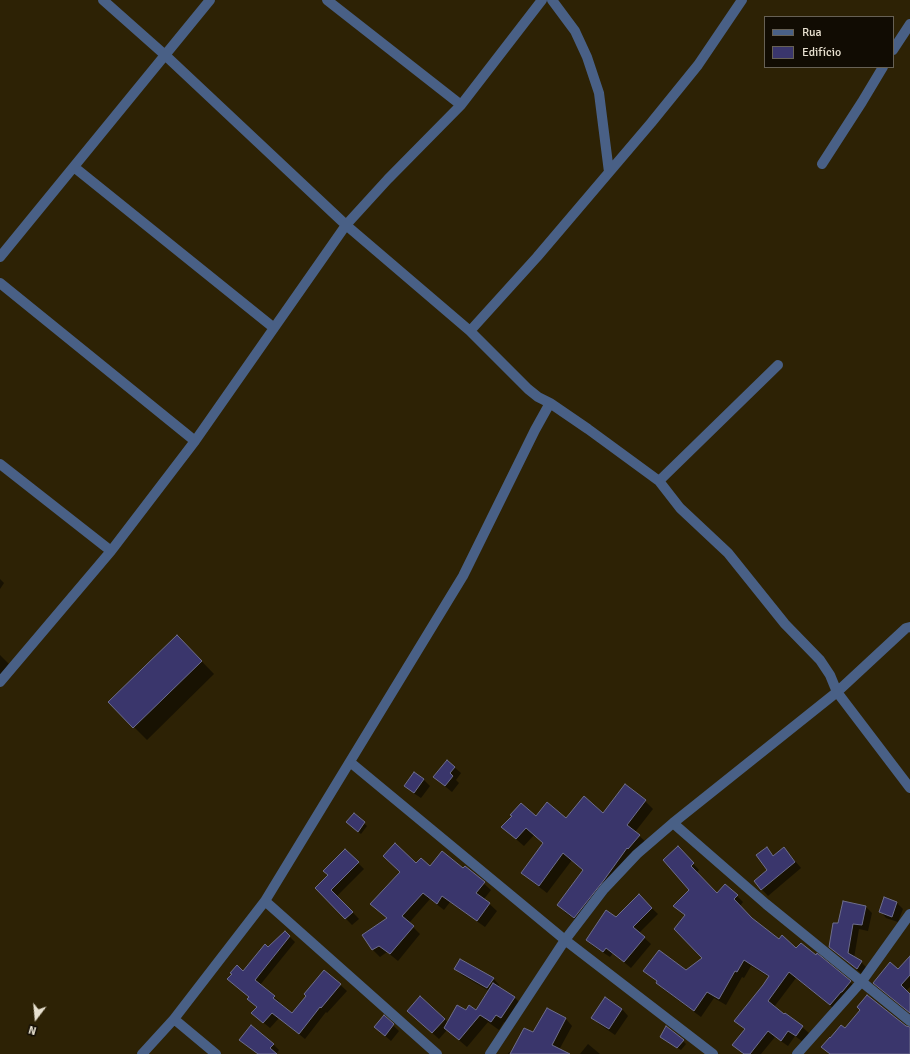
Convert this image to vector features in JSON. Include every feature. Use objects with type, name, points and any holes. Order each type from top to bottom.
[{"type":"street","points":[[103,0],[166,55],[346,225],[470,331],[528,389],[588,429],[659,481],[680,508],[728,553],[785,624],[820,660],[830,675],[837,692],[910,788]]},
{"type":"street","points":[[0,257],[210,0]]},
{"type":"street","points":[[327,0],[461,105]]},
{"type":"street","points":[[0,682],[111,551],[195,441],[346,225],[388,178],[461,105],[542,0]]},
{"type":"street","points":[[552,0],[575,31],[587,57],[599,93],[609,172]]},
{"type":"street","points":[[470,331],[537,257],[698,66],[742,0]]},
{"type":"street","points":[[894,48],[910,24]]},
{"type":"street","points":[[822,164],[882,68]]},
{"type":"street","points":[[74,167],[274,328]]},
{"type":"street","points":[[0,283],[195,441]]},
{"type":"street","points":[[659,481],[778,365]]},
{"type":"street","points":[[142,1054],[174,1019],[264,901],[463,576],[550,403]]},
{"type":"street","points":[[0,464],[111,551]]},
{"type":"street","points":[[490,1054],[566,940],[610,883],[637,854],[673,823],[837,692],[906,628],[910,627]]},
{"type":"street","points":[[350,762],[566,940],[713,1054]]},
{"type":"street","points":[[673,823],[766,904],[910,1021]]},
{"type":"street","points":[[264,901],[437,1054]]},
{"type":"street","points":[[797,1054],[862,981],[910,914]]},
{"type":"street","points":[[174,1019],[216,1054]]},
{"type":"building","points":[[177,635],[202,661],[133,728],[108,702]]},
{"type":"building","points":[[447,760],[455,767],[450,773],[453,776],[445,786],[433,777]]},
{"type":"building","points":[[414,772],[424,779],[414,793],[404,786]]},
{"type":"building","points":[[625,784],[646,800],[627,825],[640,835],[628,849],[627,848],[574,918],[557,905],[583,870],[563,853],[539,886],[521,873],[543,843],[526,828],[516,839],[501,827],[512,816],[510,815],[521,803],[536,816],[547,802],[566,818],[584,796],[603,813]]},
{"type":"building","points":[[354,813],[365,822],[358,832],[346,822]]},
{"type":"building","points":[[395,843],[416,863],[421,858],[430,866],[442,851],[463,868],[465,866],[485,882],[476,893],[490,903],[477,921],[442,896],[437,904],[423,893],[402,916],[414,926],[390,954],[379,946],[372,950],[362,935],[387,918],[370,904],[400,872],[383,856]]},
{"type":"building","points":[[678,846],[694,863],[691,866],[717,893],[725,884],[738,895],[734,899],[752,918],[779,939],[782,935],[796,948],[801,943],[816,955],[817,953],[851,981],[830,1005],[789,972],[768,1001],[784,1014],[785,1013],[803,1026],[796,1036],[788,1031],[781,1041],[768,1031],[750,1054],[744,1054],[732,1045],[745,1029],[734,1021],[769,976],[744,960],[737,972],[735,971],[719,999],[707,992],[694,1011],[656,983],[657,981],[643,971],[659,950],[686,970],[702,958],[674,929],[685,915],[673,906],[689,890],[663,860]]},
{"type":"building","points":[[767,847],[773,856],[784,847],[795,862],[761,890],[754,881],[767,870],[756,855]]},
{"type":"building","points":[[345,849],[359,862],[331,890],[353,912],[345,919],[315,888],[328,875],[323,871]]},
{"type":"building","points":[[639,894],[652,908],[633,927],[645,937],[624,962],[606,948],[603,952],[586,940],[606,910],[616,917]]},
{"type":"building","points":[[884,897],[897,902],[892,917],[879,912]]},
{"type":"building","points":[[843,901],[866,906],[862,925],[853,924],[848,953],[862,961],[857,969],[829,947],[833,923],[838,923]]},
{"type":"building","points":[[285,931],[290,936],[255,980],[275,996],[273,998],[292,1013],[306,996],[304,994],[324,970],[341,984],[321,1008],[320,1007],[299,1034],[272,1013],[263,1023],[251,1013],[257,1007],[247,999],[249,997],[227,979],[237,965],[243,971],[265,944],[268,947]]},
{"type":"building","points":[[910,956],[910,975],[901,985],[910,994],[910,1013],[873,983],[890,962],[898,969]]},
{"type":"building","points":[[460,959],[494,978],[487,988],[454,969]]},
{"type":"building","points":[[493,983],[515,997],[501,1018],[496,1015],[491,1022],[480,1015],[459,1040],[444,1028],[457,1005],[466,1010],[469,1005],[476,1010]]},
{"type":"building","points":[[867,995],[906,1026],[910,1027],[910,1054],[830,1054],[821,1047],[841,1025],[845,1028],[860,1010],[857,1007]]},
{"type":"building","points":[[420,996],[445,1019],[432,1033],[407,1011]]},
{"type":"building","points":[[605,997],[622,1009],[609,1029],[591,1018]]},
{"type":"building","points":[[547,1008],[566,1018],[552,1045],[570,1054],[510,1054],[524,1028],[533,1032]]},
{"type":"building","points":[[384,1015],[394,1024],[385,1036],[374,1027]]},
{"type":"building","points":[[251,1025],[274,1044],[270,1048],[277,1054],[258,1054],[239,1040]]},
{"type":"building","points":[[666,1026],[684,1040],[677,1048],[660,1037]]}]
